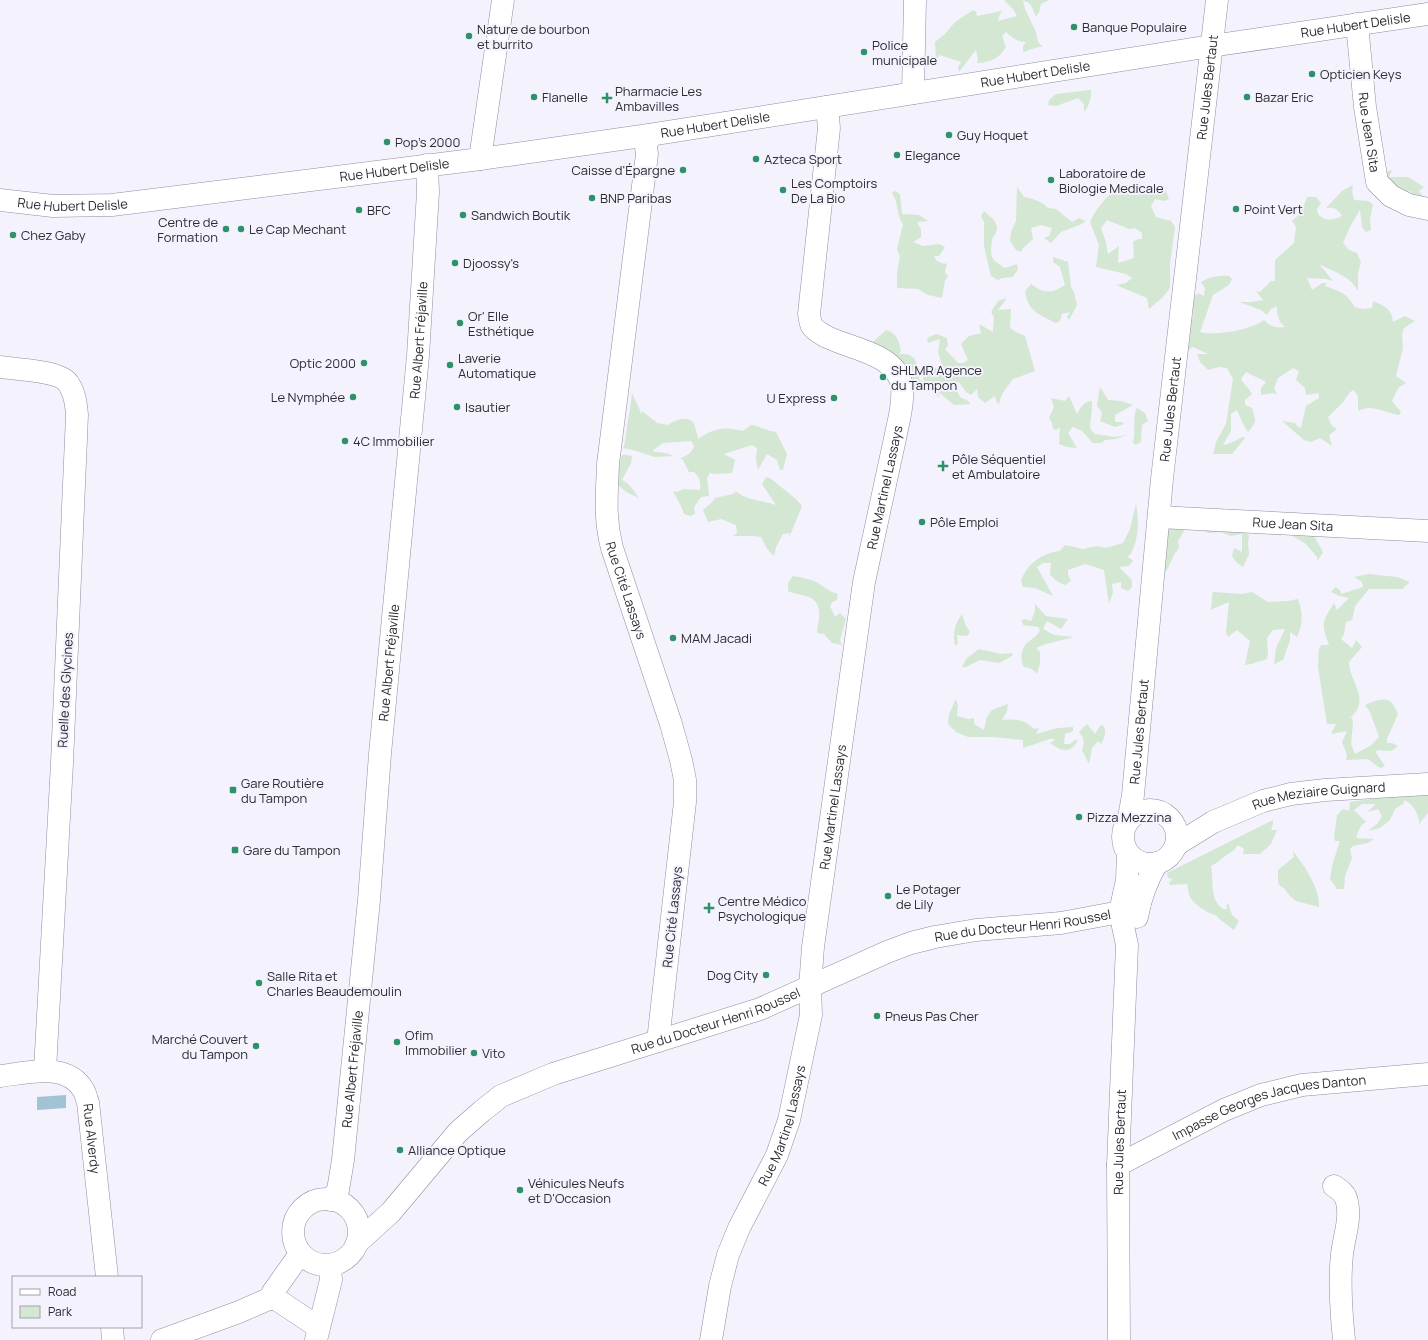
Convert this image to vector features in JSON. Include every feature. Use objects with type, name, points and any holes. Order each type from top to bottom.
[{"type":"street","points":[[480,159],[503,0]]},
{"type":"street","points":[[913,93],[915,0]]},
{"type":"street","name":"Rue Jules Bertaut","points":[[1129,818],[1133,795],[1142,708],[1158,517],[1217,0]]},
{"type":"street","name":"Rue Hubert Delisle","points":[[0,200],[53,206],[112,205],[480,159],[649,135],[1211,46],[1428,14]]},
{"type":"street","name":"Rue Jean Sita","points":[[1357,24],[1365,107],[1377,182],[1391,196],[1409,206],[1428,209]]},
{"type":"street","name":"Rue Martinel Lassays","points":[[711,1340],[720,1286],[728,1255],[739,1228],[777,1154],[789,1120],[811,1015],[810,987],[813,947],[864,582],[899,420],[902,386],[898,374],[891,365],[877,356],[821,334],[812,326],[809,314],[829,128],[827,107]]},
{"type":"street","name":"Rue Cité Lassays","points":[[649,135],[646,147],[646,162],[608,464],[606,510],[607,530],[612,548],[671,724],[685,780],[684,802],[658,1041]]},
{"type":"street","name":"Rue Albert Fréjaville","points":[[331,1200],[338,1190],[343,1160],[369,900],[380,754],[418,356],[428,192],[428,165]]},
{"type":"street","name":"Ruelle des Glycines","points":[[0,367],[54,374],[68,381],[75,397],[77,415],[62,763],[45,1070]]},
{"type":"street","name":"Rue Jean Sita","points":[[1158,517],[1428,531]]},
{"type":"street","name":"Rue Meziaire Guignard","points":[[1176,835],[1213,822],[1263,801],[1291,794],[1325,790],[1428,784]]},
{"type":"street","points":[[1145,809],[1154,809],[1163,812],[1170,818],[1176,835],[1172,853],[1165,860],[1149,864],[1140,863],[1128,853],[1123,844],[1122,835],[1129,818],[1136,812],[1145,809]]},
{"type":"street","name":"Rue Jules Bertaut","points":[[1119,1340],[1118,1165],[1127,945],[1120,912],[1127,880],[1128,853]]},
{"type":"street","name":"Rue Jules Bertaut","points":[[1127,945],[1136,922],[1140,903],[1157,863]]},
{"type":"street","points":[[1120,912],[1140,903]]},
{"type":"street","name":"Rue du Docteur Henri Roussel","points":[[391,1212],[458,1132],[482,1111],[501,1096],[552,1074],[760,1009],[910,943],[929,938],[976,930],[1061,923],[1120,912]]},
{"type":"street","name":"Rue Alverdy","points":[[0,1076],[45,1070],[66,1074],[76,1081],[84,1090],[88,1102],[107,1276]]},
{"type":"street","name":"Impasse Georges Jacques Danton","points":[[1118,1165],[1224,1110],[1261,1095],[1302,1085],[1428,1074]]},
{"type":"street","name":"Rue Albert Fréjaville","points":[[343,1160],[353,1214]]},
{"type":"street","points":[[1334,1186],[1342,1191],[1347,1201],[1348,1219],[1342,1254],[1340,1302],[1344,1340]]},
{"type":"street","points":[[357,1243],[359,1231],[353,1214],[341,1203],[331,1200],[320,1200],[301,1210],[295,1220],[293,1238],[294,1244],[314,1261],[342,1262],[351,1254],[357,1243],[391,1212]]},
{"type":"street","points":[[353,1214],[391,1212]]},
{"type":"street","points":[[314,1261],[273,1292],[275,1299],[317,1333]]},
{"type":"street","points":[[314,1261],[317,1333]]},
{"type":"street","points":[[162,1340],[275,1299]]},
{"type":"street","points":[[112,1328],[114,1340]]},
{"type":"green space","points":[[1004,0],[1049,0],[1041,4],[1036,17],[1029,3],[1023,1],[1025,9],[1036,32],[1038,42],[1043,47],[1038,47],[1023,52],[1023,46],[1026,42],[1015,39],[1006,32],[1002,36],[1006,47],[1004,51],[990,61],[977,63],[978,59],[976,50],[959,72],[958,67],[961,62],[940,55],[936,60],[935,42],[945,34],[955,22],[973,10],[976,12],[977,16],[1002,11],[998,21],[1017,16],[1013,9]]},
{"type":"green space","points":[[1091,90],[1090,101],[1084,112],[1084,104],[1078,98],[1056,106],[1048,105],[1049,100],[1056,94]]},
{"type":"green space","points":[[1392,170],[1389,177],[1408,177],[1424,187],[1419,191],[1424,198],[1387,208],[1387,202],[1413,197],[1411,191],[1396,195],[1385,172]]},
{"type":"green space","points":[[1353,185],[1352,191],[1354,200],[1369,201],[1373,205],[1370,219],[1371,230],[1366,232],[1362,227],[1360,210],[1343,243],[1349,250],[1357,253],[1361,262],[1358,273],[1358,291],[1350,281],[1341,274],[1319,264],[1333,281],[1307,278],[1312,290],[1322,283],[1327,283],[1325,286],[1343,293],[1355,307],[1363,309],[1372,308],[1373,301],[1387,308],[1391,314],[1393,322],[1405,316],[1415,321],[1404,328],[1402,335],[1403,348],[1396,376],[1406,383],[1398,388],[1392,401],[1401,412],[1399,415],[1373,408],[1358,411],[1358,396],[1354,390],[1350,392],[1343,402],[1328,417],[1333,427],[1337,429],[1329,435],[1332,446],[1320,438],[1311,442],[1304,440],[1282,421],[1295,423],[1301,428],[1306,406],[1319,398],[1319,393],[1306,395],[1305,388],[1296,380],[1299,371],[1293,368],[1278,378],[1274,388],[1277,394],[1272,393],[1261,395],[1261,388],[1266,382],[1246,372],[1241,379],[1252,394],[1245,400],[1245,405],[1252,408],[1255,421],[1248,432],[1237,410],[1231,414],[1231,431],[1223,445],[1243,437],[1245,438],[1232,454],[1213,454],[1216,442],[1226,424],[1233,379],[1227,368],[1219,367],[1208,370],[1200,362],[1197,354],[1208,354],[1193,347],[1187,351],[1191,322],[1194,313],[1188,313],[1192,299],[1198,293],[1204,296],[1205,288],[1201,282],[1214,277],[1229,276],[1232,279],[1229,285],[1213,295],[1200,332],[1223,333],[1251,327],[1264,320],[1273,326],[1285,327],[1278,318],[1277,306],[1271,309],[1267,315],[1261,310],[1239,302],[1263,300],[1256,291],[1260,292],[1271,281],[1275,281],[1275,260],[1294,243],[1296,227],[1292,221],[1301,213],[1307,197],[1316,197],[1321,203],[1317,209],[1318,214],[1321,217],[1330,220],[1342,216],[1334,208],[1326,208],[1342,191]]},
{"type":"green space","points":[[1017,187],[1024,197],[1037,201],[1048,208],[1056,209],[1072,222],[1079,218],[1085,221],[1082,224],[1061,232],[1051,243],[1044,238],[1049,236],[1052,228],[1041,225],[1031,228],[1033,239],[1023,248],[1021,252],[1016,250],[1010,241],[1011,232],[1016,221]]},
{"type":"green space","points":[[1116,189],[1122,192],[1134,194],[1165,189],[1169,199],[1164,201],[1155,199],[1151,206],[1156,217],[1171,221],[1175,227],[1170,264],[1170,288],[1163,297],[1149,309],[1147,298],[1116,285],[1126,283],[1132,278],[1126,274],[1096,267],[1099,245],[1090,222],[1104,200]],"holes":[[[1107,220],[1129,229],[1135,228],[1142,233],[1142,239],[1138,239],[1133,242],[1134,258],[1118,263],[1119,246],[1108,254],[1101,228]]]},
{"type":"green space","points":[[895,191],[900,194],[902,214],[919,215],[928,221],[917,222],[921,230],[921,237],[913,242],[923,246],[939,244],[945,247],[939,256],[934,256],[937,261],[944,264],[947,263],[945,272],[948,277],[945,280],[942,298],[928,295],[918,289],[897,288],[897,273],[900,256],[897,250],[903,224],[899,217],[896,201],[892,193]]},
{"type":"green space","points":[[984,211],[994,221],[997,228],[992,240],[992,257],[996,262],[1005,268],[1017,264],[1018,269],[1013,277],[998,280],[991,276],[984,246],[984,222],[981,216]]},
{"type":"green space","points":[[1053,257],[1068,262],[1071,287],[1074,292],[1077,305],[1069,320],[1067,317],[1070,312],[1062,314],[1060,321],[1056,323],[1035,312],[1026,298],[1025,291],[1031,284],[1044,291],[1054,291],[1065,285],[1060,267],[1053,262]]},
{"type":"green space","points":[[1007,298],[998,310],[1011,309],[1010,327],[1014,331],[1025,336],[1035,371],[1013,379],[1002,394],[999,404],[996,401],[995,396],[985,403],[978,397],[977,389],[971,395],[966,392],[958,381],[956,388],[960,397],[971,404],[954,405],[937,391],[940,398],[932,391],[930,387],[901,380],[911,369],[894,356],[867,342],[874,341],[886,330],[893,333],[897,338],[901,351],[899,354],[910,355],[915,360],[919,379],[924,382],[923,377],[927,371],[934,368],[943,369],[938,352],[940,339],[928,343],[927,338],[936,334],[947,338],[948,346],[945,349],[958,363],[963,363],[968,360],[961,344],[969,336],[981,333],[979,324],[993,332],[994,317],[991,312],[998,301]]},
{"type":"green space","points":[[1100,387],[1108,400],[1121,401],[1133,405],[1115,415],[1115,422],[1122,422],[1124,424],[1115,427],[1100,421],[1102,413],[1097,405]]},
{"type":"green space","points":[[632,393],[642,415],[642,411],[657,423],[668,425],[681,419],[688,419],[694,424],[698,439],[714,430],[725,428],[743,431],[751,425],[776,432],[787,454],[783,470],[780,470],[777,460],[767,454],[758,470],[756,459],[757,448],[752,445],[724,454],[735,460],[732,473],[710,473],[707,478],[709,496],[701,497],[694,507],[695,514],[690,516],[684,514],[673,491],[677,492],[684,489],[700,490],[698,476],[694,472],[689,472],[683,460],[680,458],[689,454],[694,446],[691,441],[663,443],[652,451],[666,453],[673,456],[655,457],[623,448]]},
{"type":"green space","points":[[1069,396],[1077,414],[1081,407],[1089,401],[1092,401],[1090,425],[1091,430],[1095,434],[1115,437],[1127,435],[1116,439],[1105,440],[1101,443],[1093,443],[1082,431],[1073,427],[1068,433],[1077,448],[1059,444],[1060,427],[1056,430],[1053,429],[1049,418],[1054,407],[1051,398],[1065,401]]},
{"type":"green space","points":[[1137,408],[1145,413],[1148,421],[1142,425],[1141,442],[1135,445],[1133,442]]},
{"type":"green space","points":[[622,455],[632,456],[631,463],[622,480],[630,485],[639,498],[626,492],[615,482]]},
{"type":"green space","points":[[766,477],[770,478],[796,499],[802,506],[788,540],[790,533],[783,534],[776,547],[774,556],[767,549],[761,537],[733,536],[737,533],[736,525],[721,519],[708,522],[703,510],[715,498],[733,494],[736,491],[750,499],[776,505],[762,484]]},
{"type":"green space","points":[[1136,504],[1138,517],[1137,536],[1130,555],[1127,556],[1133,561],[1129,566],[1119,567],[1132,580],[1132,587],[1128,591],[1121,588],[1121,582],[1112,584],[1113,592],[1109,604],[1104,570],[1085,564],[1068,570],[1068,575],[1071,581],[1065,585],[1058,582],[1050,575],[1051,563],[1043,563],[1037,567],[1053,596],[1035,588],[1023,587],[1021,580],[1036,560],[1047,554],[1060,551],[1065,545],[1083,549],[1097,546],[1106,548],[1123,543],[1130,529]]},
{"type":"green space","points":[[1163,523],[1187,526],[1178,541],[1179,548],[1166,572],[1160,570]]},
{"type":"green space","points":[[1232,526],[1249,535],[1249,554],[1243,567],[1236,562],[1232,556],[1234,548],[1242,552],[1242,534],[1231,536],[1220,532],[1209,533],[1198,529]]},
{"type":"green space","points":[[1263,533],[1312,533],[1323,553],[1317,561],[1317,557],[1306,544],[1291,535],[1273,535]]},
{"type":"green space","points":[[1369,574],[1397,577],[1410,582],[1402,589],[1369,589],[1355,606],[1352,620],[1346,622],[1344,634],[1341,639],[1352,648],[1356,640],[1362,647],[1349,662],[1352,677],[1358,690],[1359,697],[1359,704],[1356,711],[1350,718],[1352,718],[1353,723],[1351,744],[1355,754],[1370,746],[1379,737],[1370,712],[1365,705],[1378,700],[1388,700],[1391,702],[1398,714],[1387,739],[1387,743],[1392,743],[1398,746],[1391,751],[1377,750],[1376,753],[1385,766],[1380,768],[1368,759],[1346,760],[1347,755],[1342,742],[1347,731],[1331,734],[1336,724],[1327,724],[1318,667],[1319,649],[1321,645],[1329,645],[1324,627],[1325,619],[1334,603],[1337,610],[1349,598],[1331,592],[1335,587],[1340,590],[1341,594],[1363,587],[1362,582],[1354,577]]},
{"type":"green space","points":[[793,576],[806,578],[838,594],[837,600],[832,602],[830,606],[835,617],[840,613],[846,619],[840,640],[842,645],[832,643],[824,634],[818,633],[819,610],[818,606],[811,598],[788,591],[788,583]]},
{"type":"green space","points":[[1213,592],[1242,594],[1252,592],[1268,602],[1298,599],[1301,609],[1300,628],[1297,637],[1290,632],[1290,640],[1283,660],[1274,664],[1276,648],[1285,629],[1273,630],[1267,638],[1267,659],[1245,665],[1250,641],[1237,630],[1228,637],[1226,632],[1229,602],[1210,610]]},
{"type":"green space","points":[[1035,604],[1046,616],[1068,619],[1061,629],[1047,621],[1043,629],[1054,635],[1074,637],[1036,648],[1040,652],[1040,663],[1037,674],[1031,669],[1024,667],[1022,659],[1024,646],[1040,630],[1038,627],[1023,625],[1022,620],[1025,619],[1031,621],[1035,611]]},
{"type":"green space","points":[[962,614],[966,626],[970,632],[967,636],[957,635],[958,644],[955,645],[955,629]]},
{"type":"green space","points":[[979,649],[1001,654],[1013,653],[1012,656],[999,663],[980,660],[966,667],[962,667],[966,659]]},
{"type":"green space","points":[[956,699],[958,706],[957,716],[968,719],[974,718],[974,724],[984,730],[987,716],[989,716],[988,715],[992,710],[1008,704],[1007,711],[1002,720],[1019,720],[1034,729],[1039,728],[1036,734],[1058,728],[1073,727],[1073,731],[1065,734],[1064,744],[1070,744],[1075,740],[1078,740],[1069,750],[1062,750],[1050,743],[1055,739],[1050,739],[1023,748],[1023,740],[993,737],[968,737],[956,732],[948,724],[949,714]]},
{"type":"green space","points":[[1087,724],[1095,734],[1100,726],[1103,725],[1105,732],[1101,744],[1098,741],[1092,748],[1089,764],[1082,750],[1084,740],[1079,732]]},
{"type":"green space","points":[[1428,794],[1428,813],[1419,824],[1415,810],[1404,800],[1404,803],[1395,809],[1390,820],[1380,828],[1368,831],[1378,823],[1382,816],[1378,809],[1367,812],[1376,804],[1362,804],[1354,810],[1366,822],[1359,830],[1356,838],[1374,839],[1368,843],[1353,846],[1350,849],[1352,858],[1345,876],[1344,889],[1337,889],[1330,879],[1332,866],[1340,841],[1335,841],[1334,838],[1337,815],[1343,809],[1349,811],[1350,802]]},
{"type":"green space","points":[[1273,820],[1271,830],[1277,830],[1271,844],[1260,854],[1243,854],[1244,849],[1238,845],[1217,863],[1211,866],[1213,889],[1216,900],[1223,909],[1228,909],[1226,906],[1228,903],[1232,915],[1239,921],[1234,930],[1216,915],[1205,911],[1198,906],[1189,895],[1187,884],[1170,885],[1169,883],[1172,879],[1168,878],[1167,873]]},
{"type":"green space","points":[[1293,851],[1314,884],[1319,899],[1319,907],[1296,901],[1278,883],[1278,870],[1294,857]]},
{"type":"water","points":[[66,1095],[66,1108],[37,1110],[37,1097]]},
{"type":"place","name":"Banque Populaire","points":[[1074,27]]},
{"type":"place","name":"Nature de bourbon et burrito","points":[[469,36]]},
{"type":"place","name":"Police municipale","points":[[864,52]]},
{"type":"place","name":"Opticien Keys","points":[[1312,74]]},
{"type":"place","name":"Flanelle","points":[[534,97]]},
{"type":"place","name":"Bazar Eric","points":[[1247,97]]},
{"type":"place","name":"Pharmacie Les Ambavilles","points":[[607,98]]},
{"type":"place","name":"Guy Hoquet","points":[[949,135]]},
{"type":"place","name":"Pop's 2000","points":[[387,142]]},
{"type":"place","name":"Elegance","points":[[897,155]]},
{"type":"place","name":"Azteca Sport","points":[[756,159]]},
{"type":"place","name":"Caisse d'Épargne","points":[[683,170]]},
{"type":"place","name":"Laboratoire de Biologie Medicale","points":[[1051,180]]},
{"type":"place","name":"Les Comptoirs De La Bio","points":[[783,190]]},
{"type":"place","name":"BNP Paribas","points":[[592,198]]},
{"type":"place","name":"Point Vert","points":[[1236,209]]},
{"type":"place","name":"BFC","points":[[359,210]]},
{"type":"place","name":"Sandwich Boutik","points":[[463,215]]},
{"type":"place","name":"Centre de Formation","points":[[226,229]]},
{"type":"place","name":"Le Cap Mechant","points":[[241,229]]},
{"type":"place","name":"Chez Gaby","points":[[13,235]]},
{"type":"place","name":"Djoossy's","points":[[455,263]]},
{"type":"place","name":"Or' Elle Esthétique","points":[[460,323]]},
{"type":"place","name":"Optic 2000","points":[[364,363]]},
{"type":"place","name":"Laverie Automatique","points":[[450,365]]},
{"type":"place","name":"SHLMR Agence du Tampon","points":[[883,377]]},
{"type":"place","name":"Le Nymphée","points":[[353,397]]},
{"type":"place","name":"U Express","points":[[834,398]]},
{"type":"place","name":"Isautier","points":[[457,407]]},
{"type":"place","name":"4C Immobilier","points":[[345,441]]},
{"type":"place","name":"Pôle Séquentiel et Ambulatoire","points":[[943,466]]},
{"type":"place","name":"Pôle Emploi","points":[[922,522]]},
{"type":"place","name":"MAM Jacadi","points":[[673,638]]},
{"type":"place","name":"Gare Routière du Tampon","points":[[233,790]]},
{"type":"place","name":"Pizza Mezzina","points":[[1079,817]]},
{"type":"place","name":"Gare du Tampon","points":[[235,850]]},
{"type":"place","name":"Le Potager de Lily","points":[[888,896]]},
{"type":"place","name":"Centre Médico Psychologique","points":[[709,908]]},
{"type":"place","name":"Dog City","points":[[766,975]]},
{"type":"place","name":"Salle Rita et Charles Beaudemoulin","points":[[259,983]]},
{"type":"place","name":"Pneus Pas Cher","points":[[877,1016]]},
{"type":"place","name":"Ofim Immobilier","points":[[397,1042]]},
{"type":"place","name":"Marché Couvert du Tampon","points":[[256,1046]]},
{"type":"place","name":"Vito","points":[[474,1053]]},
{"type":"place","name":"Alliance Optique","points":[[400,1150]]},
{"type":"place","name":"Véhicules Neufs et D'Occasion","points":[[520,1190]]}]
